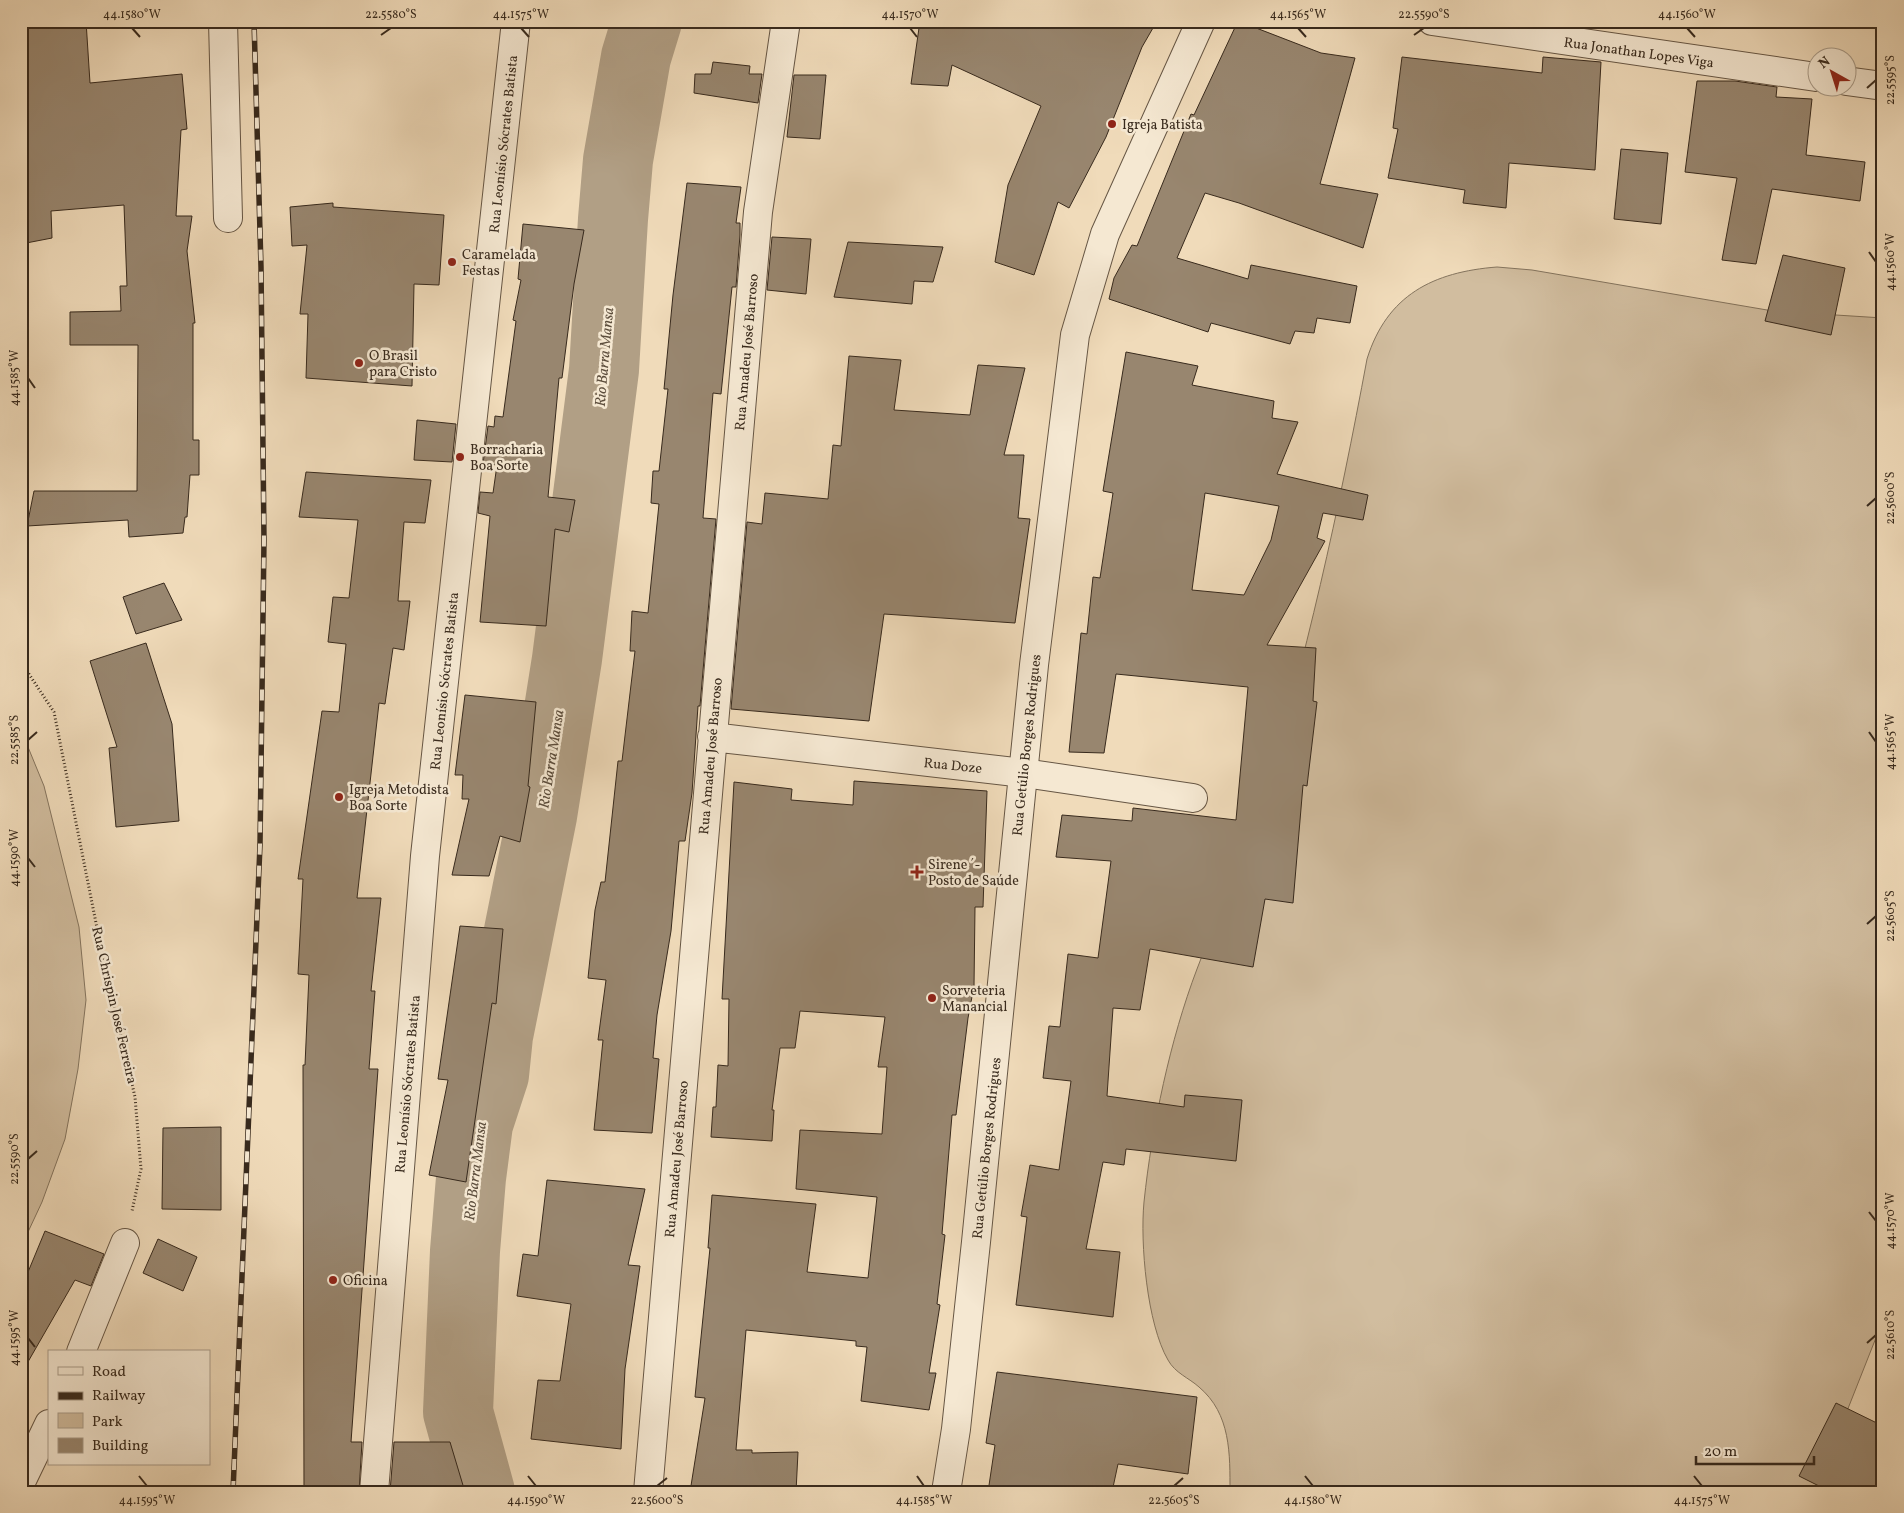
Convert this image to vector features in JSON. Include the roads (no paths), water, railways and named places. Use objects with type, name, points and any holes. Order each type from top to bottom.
[{"type":"street","points":[[223,21],[228,218]]},
{"type":"street","name":"Rua Leonísio Sócrates Batista","points":[[374,1492],[425,856],[516,21]]},
{"type":"street","name":"Rua Amadeu José Barroso","points":[[648,1492],[758,212],[786,21]]},
{"type":"street","name":"Rua Getúlio Borges Rodrigues","points":[[946,1492],[956,1429],[975,1252],[1034,665],[1075,335],[1105,234],[1201,21]]},
{"type":"street","name":"Rua Jonathan Lopes Viga","points":[[1432,21],[1806,76]]},
{"type":"street","points":[[1856,82],[1883,86]]},
{"type":"street","name":"Rua Doze","points":[[712,737],[1024,773],[1194,798]]},
{"type":"street","points":[[82,1350],[125,1243]]},
{"type":"street","points":[[21,1482],[48,1426]]},
{"type":"waterway","name":"Rio Barra Mansa","points":[[480,1492],[458,1412],[465,1251],[471,1178],[478,1124],[494,1075],[498,1036],[542,816],[567,659],[604,370],[618,160],[636,57],[647,21]]},
{"type":"railway","points":[[233,1492],[260,845],[264,540],[261,267],[254,21]]},
{"type":"place","name":"Igreja Batista","points":[[1112,124]]},
{"type":"place","name":"Caramelada Festas","points":[[452,262]]},
{"type":"place","name":"O Brasil para Cristo","points":[[359,363]]},
{"type":"place","name":"Borracharia Boa Sorte","points":[[460,457]]},
{"type":"place","name":"Igreja Metodista Boa Sorte","points":[[339,797]]},
{"type":"place","name":"Sirene ´- Posto de Saúde","points":[[917,872]]},
{"type":"place","name":"Sorveteria Manancial","points":[[932,998]]},
{"type":"place","name":"Oficina","points":[[333,1280]]}]
